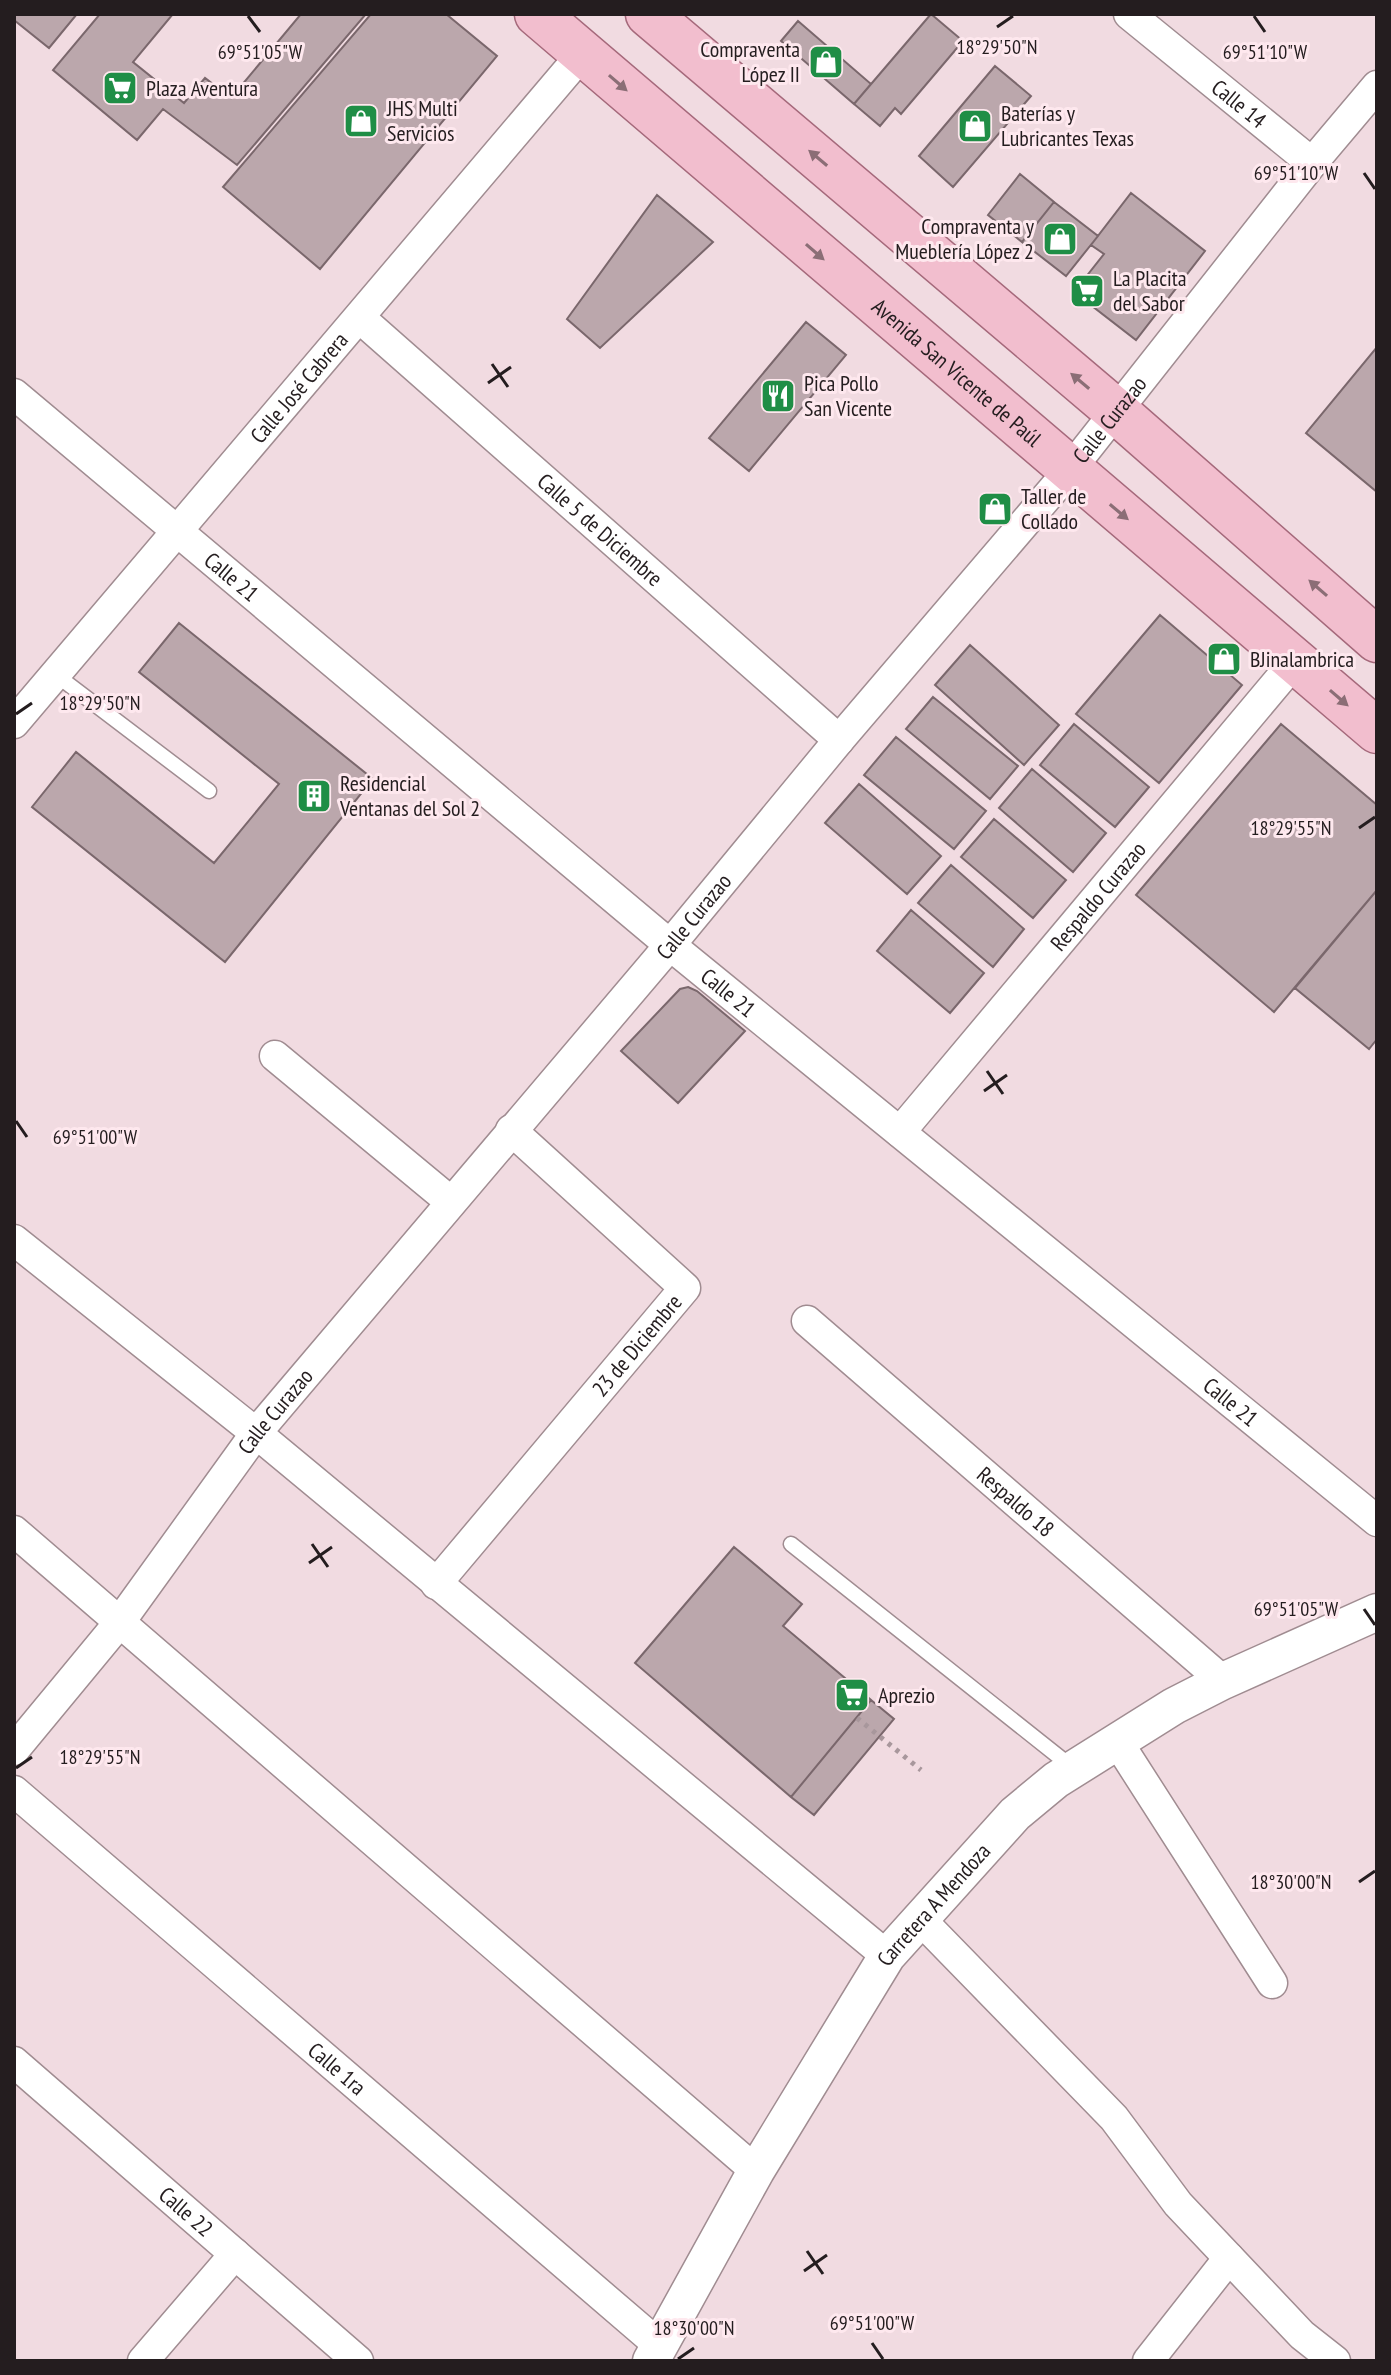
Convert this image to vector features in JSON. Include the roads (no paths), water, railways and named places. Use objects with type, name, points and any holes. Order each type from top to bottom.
[{"type":"main road","name":"Avenida San Vicente de Paúl","points":[[537,14],[1377,731]]},
{"type":"main road","points":[[648,14],[1117,412],[1377,640]]},
{"type":"street","name":"Calle 14","points":[[1129,14],[1312,163]]},
{"type":"street","name":"Calle José Cabrera","points":[[14,723],[583,53]]},
{"type":"street","name":"Calle Curazao","points":[[14,1750],[119,1623],[256,1433],[1069,471],[1312,163],[1377,86]]},
{"type":"street","name":"Calle 5 de Diciembre","points":[[360,318],[839,740]]},
{"type":"street","name":"Calle 21","points":[[14,394],[670,945],[1377,1521]]},
{"type":"street","name":"Respaldo Curazao","points":[[900,1132],[1296,660]]},
{"type":"street","points":[[275,1056],[451,1202]]},
{"type":"street","name":"23 de Diciembre","points":[[436,1584],[685,1288],[511,1130]]},
{"type":"street","points":[[14,1240],[256,1433],[887,1956]]},
{"type":"street","name":"Respaldo 18","points":[[807,1321],[1223,1681]]},
{"type":"street","points":[[14,1531],[756,2171]]},
{"type":"street","name":"Carretera A Mendoza","points":[[655,2353],[756,2171],[887,1956],[1015,1814],[1073,1768],[1174,1706],[1377,1612]]},
{"type":"street","points":[[1117,1741],[1272,1983]]},
{"type":"street","name":"Calle 1ra","points":[[14,1791],[655,2353]]},
{"type":"street","points":[[919,1918],[1114,2118],[1178,2204],[1302,2335],[1335,2361]]},
{"type":"street","name":"Calle 22","points":[[14,2062],[358,2361]]},
{"type":"street","points":[[143,2361],[235,2254]]},
{"type":"street","points":[[1148,2361],[1229,2258]]},
{"type":"lane","points":[[55,674],[209,791]]},
{"type":"lane","points":[[791,1544],[1073,1768]]},
{"type":"place","name":"Compraventa López II","points":[[826,62]]},
{"type":"place","name":"Plaza Aventura","points":[[120,88]]},
{"type":"place","name":"JHS Multi Servicios","points":[[361,121]]},
{"type":"place","name":"Baterías y Lubricantes Texas","points":[[975,126]]},
{"type":"place","name":"Compraventa y Mueblería López 2","points":[[1060,239]]},
{"type":"place","name":"La Placita del Sabor","points":[[1087,291]]},
{"type":"place","name":"Pica Pollo San Vicente","points":[[778,396]]},
{"type":"place","name":"Taller de Collado","points":[[995,509]]},
{"type":"place","name":"BJinalambrica","points":[[1224,659]]},
{"type":"place","name":"Residencial Ventanas del Sol 2","points":[[314,796]]},
{"type":"place","name":"Aprezio","points":[[852,1695]]}]
